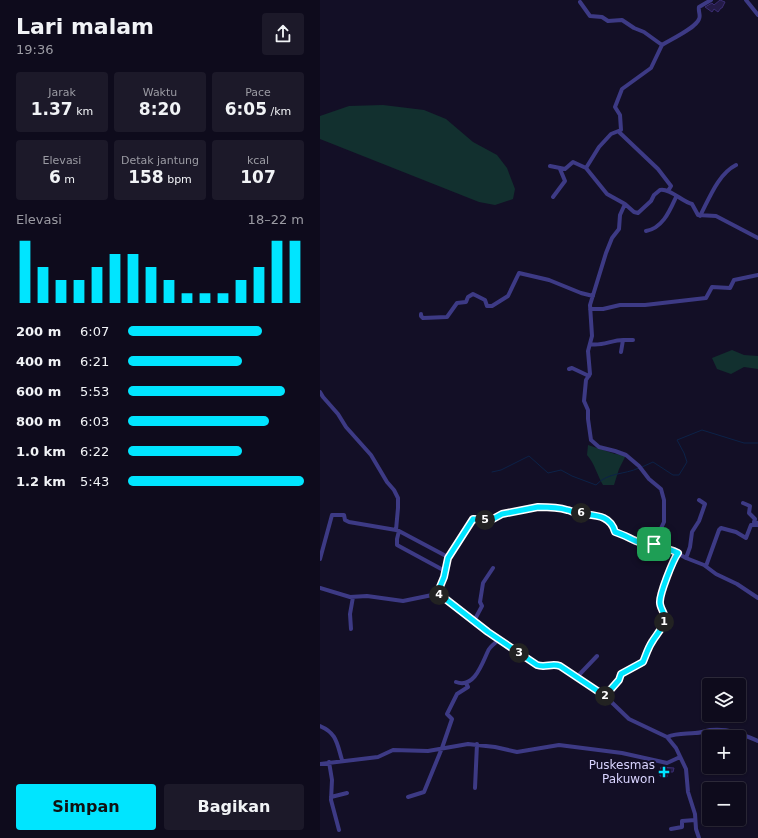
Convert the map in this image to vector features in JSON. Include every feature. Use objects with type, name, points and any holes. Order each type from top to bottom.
[{"type":"street","points":[[586,168],[599,147],[610,134],[621,130],[622,126],[620,115],[615,107],[620,93],[625,87],[651,68],[662,45],[671,41],[693,26],[700,17],[699,7],[711,0]]},
{"type":"street","points":[[746,0],[758,15]]},
{"type":"street","points":[[580,2],[590,16],[602,16],[608,21],[621,20],[644,32],[662,45]]},
{"type":"street","points":[[619,132],[661,172],[667,183],[671,186],[668,191]]},
{"type":"street","points":[[550,166],[560,169],[568,168],[573,162],[586,168],[607,194],[625,204],[634,212],[638,213],[651,201],[656,193],[663,190],[668,191],[676,197],[692,204],[696,213],[700,216],[716,216],[758,238]]},
{"type":"street","points":[[700,216],[719,181],[736,165]]},
{"type":"street","points":[[553,197],[565,181],[560,169]]},
{"type":"street","points":[[646,231],[652,230],[667,216],[676,197]]},
{"type":"street","points":[[625,204],[620,215],[619,229],[612,238],[606,253],[590,309],[592,336],[588,356],[590,374],[586,382],[584,401],[588,410],[591,440],[600,447],[626,455],[639,466],[662,492],[664,500],[664,522],[654,544]]},
{"type":"street","points":[[421,314],[423,318],[434,317],[439,319],[447,317],[457,303],[466,302],[468,297],[473,294],[485,300],[487,306],[492,306],[508,296],[519,273],[549,280],[581,293],[593,296]]},
{"type":"street","points":[[590,309],[603,309],[706,298],[712,287],[730,288],[734,280],[758,274]]},
{"type":"street","points":[[621,352],[623,340]]},
{"type":"street","points":[[590,344],[597,345],[611,341],[633,340]]},
{"type":"street","points":[[568,369],[572,368],[589,376]]},
{"type":"street","points":[[320,392],[338,414],[346,427],[370,455],[387,482],[394,490],[398,498],[396,544],[445,571]]},
{"type":"street","points":[[686,558],[690,547],[692,532],[699,521],[705,504],[699,500]]},
{"type":"street","points":[[743,503],[750,506],[749,514],[755,519],[754,522],[758,524]]},
{"type":"street","points":[[437,594],[442,584],[448,558],[473,519],[491,520],[502,514],[538,507],[596,515],[610,522],[614,526],[615,532],[642,543],[654,544],[678,553],[706,566],[716,574],[737,584],[758,598]]},
{"type":"street","points":[[320,560],[332,516],[341,514],[344,515],[345,520],[350,522],[397,530],[448,558]]},
{"type":"street","points":[[706,566],[721,528],[733,531],[746,538],[751,525],[758,524]]},
{"type":"street","points":[[605,696],[619,680],[621,674],[643,662],[649,647],[664,622],[665,617],[662,611],[660,598],[672,562],[678,553]]},
{"type":"street","points":[[474,621],[482,606],[480,602],[483,583],[493,568]]},
{"type":"street","points":[[320,588],[353,597],[368,596],[403,601],[437,594],[537,665],[543,667],[557,664],[577,677],[605,696],[629,719],[667,737],[676,748],[687,773],[688,792],[695,814],[696,829],[699,838]]},
{"type":"street","points":[[351,629],[350,614],[353,597]]},
{"type":"street","points":[[456,682],[462,684],[466,683],[475,676],[488,650],[499,639]]},
{"type":"street","points":[[577,677],[597,656]]},
{"type":"street","points":[[408,797],[424,792],[452,719],[447,714],[457,694],[468,687],[466,683]]},
{"type":"street","points":[[320,726],[335,736],[342,760]]},
{"type":"street","points":[[667,737],[681,733],[694,733],[709,730],[734,730],[758,741]]},
{"type":"street","points":[[475,788],[477,744]]},
{"type":"street","points":[[320,764],[378,756],[393,750],[428,751],[477,744],[495,746],[517,752],[560,745],[622,753],[667,763],[680,757]]},
{"type":"street","points":[[329,762],[332,780],[331,797],[339,830]]},
{"type":"street","points":[[331,797],[348,793]]},
{"type":"street","points":[[672,829],[682,827],[682,821],[695,820]]},
{"type":"green space","points":[[383,105],[424,110],[446,119],[473,142],[497,155],[507,168],[515,189],[513,199],[495,205],[479,202],[320,139],[320,116],[349,106]]},
{"type":"green space","points":[[732,350],[744,355],[758,356],[758,369],[744,367],[731,374],[717,369],[712,358]]},
{"type":"green space","points":[[588,445],[615,454],[626,455],[619,469],[614,485],[603,485],[587,455]]},
{"type":"building","points":[[720,0],[725,2],[718,12],[714,9],[712,12],[705,7],[712,3],[714,5]]},
{"type":"building","name":"Puskesmas Pakuwon","points":[[661,767],[674,768],[673,772],[667,772],[667,777],[660,776]]},
{"type":"waterway","points":[[642,467],[653,462],[673,475],[679,475],[687,462],[677,440],[702,430],[744,443],[758,443]]},
{"type":"waterway","points":[[492,472],[501,470],[529,456],[548,473],[561,470],[596,485],[611,476],[639,468]]},
{"type":"place","name":"Puskesmas Pakuwon","points":[[664,772]]},
{"type":"route","points":[[538,507],[568,510],[574,513],[596,515],[604,518],[614,526],[615,532],[626,535],[631,540],[646,544],[654,544],[678,553],[672,562],[672,567],[660,598],[665,620],[649,647],[643,662],[621,674],[619,676],[619,680],[605,696],[557,664],[543,667],[537,665],[488,632],[437,594],[442,584],[448,558],[474,518],[493,520],[502,514],[538,507]]}]
